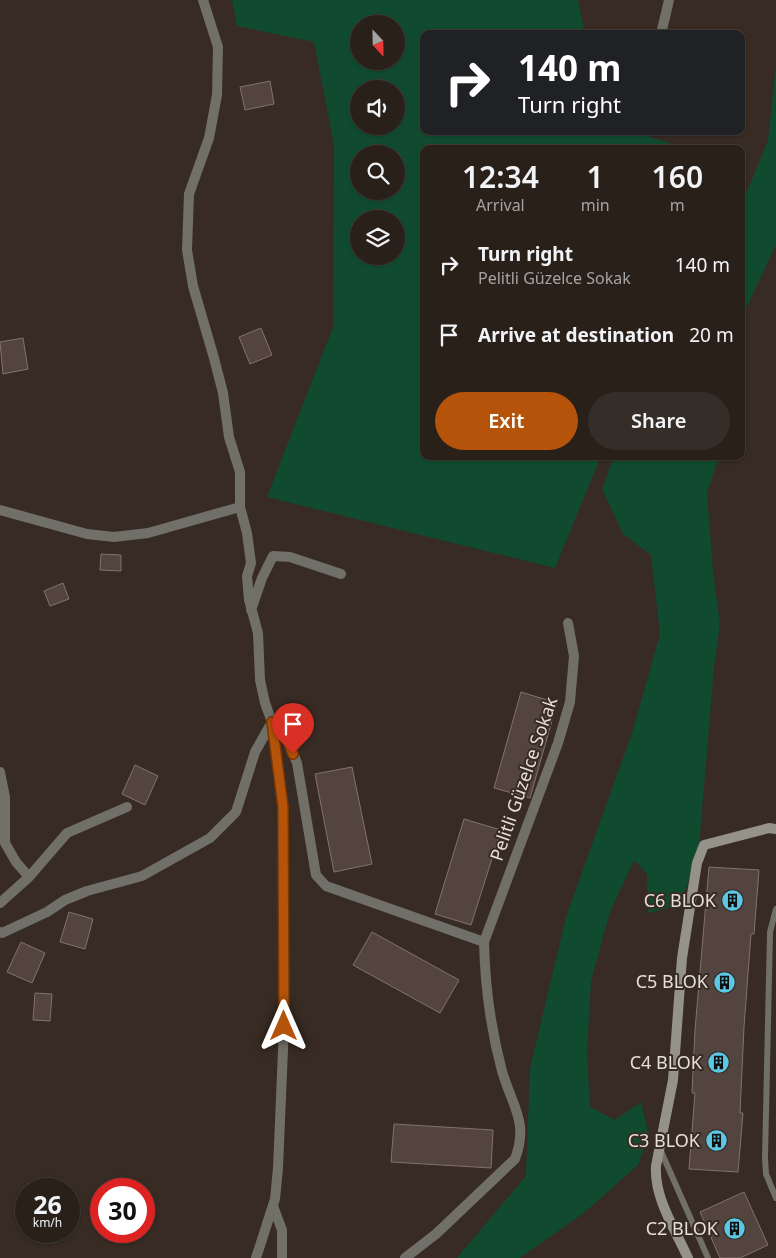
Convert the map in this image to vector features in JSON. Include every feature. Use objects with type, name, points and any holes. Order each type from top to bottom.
[{"type":"street","points":[[203,0],[218,47],[217,95],[209,138],[190,194],[187,250],[192,286],[214,358],[223,393],[229,437],[240,472],[240,507],[247,533],[251,563],[247,576],[251,610],[258,633],[260,680],[265,704],[272,722],[283,807],[284,1026],[278,1168],[273,1206],[256,1258]]},
{"type":"street","points":[[662,30],[669,0]]},
{"type":"street","points":[[0,510],[87,534],[114,537],[157,530],[240,507]]},
{"type":"street","points":[[251,610],[272,556],[290,557],[341,574]]},
{"type":"street","name":"Pelitli Güzelce Sokak","points":[[405,1258],[436,1234],[515,1159],[521,1144],[522,1127],[517,1108],[502,1072],[487,988],[484,942],[558,743],[570,702],[574,656],[568,623]]},
{"type":"street","points":[[0,932],[12,929],[87,891],[142,876],[210,838],[236,812],[255,752],[272,722]]},
{"type":"street","points":[[272,722],[285,734],[297,763],[316,875],[326,886],[484,942]]},
{"type":"street","points":[[0,772],[5,797],[5,843],[16,862],[29,877]]},
{"type":"street","points":[[0,903],[29,877],[67,833],[127,807]]},
{"type":"street","points":[[688,1258],[661,1199],[655,1179],[673,1080],[682,958],[697,863],[704,845],[769,828],[776,829]]},
{"type":"street","points":[[273,1206],[280,1220],[282,1230],[282,1258]]},
{"type":"lane","points":[[776,909],[770,932],[765,1158],[766,1174],[776,1198]]},
{"type":"lane","points":[[660,1148],[708,1258]]},
{"type":"green space","points":[[232,0],[578,0],[584,30],[420,30],[420,135],[644,135],[675,145],[420,145],[420,460],[599,460],[555,568],[267,497],[333,327],[334,145],[314,42],[237,26]]},
{"type":"green space","points":[[776,65],[776,245],[745,311],[745,196],[768,140]]},
{"type":"green space","points":[[613,460],[718,460],[707,493],[713,572],[720,623],[714,666],[699,846],[681,905],[648,913],[647,874],[634,860],[610,912],[591,981],[587,1054],[590,1107],[615,1120],[641,1102],[649,1136],[638,1165],[585,1212],[520,1258],[457,1258],[526,1176],[530,1068],[566,917],[632,733],[660,634],[651,555],[623,534],[602,489]]},
{"type":"building","points":[[270,81],[274,104],[245,110],[240,87]]},
{"type":"building","points":[[261,328],[272,355],[250,364],[239,337]]},
{"type":"building","points":[[23,338],[28,369],[3,374],[0,342]]},
{"type":"building","points":[[101,554],[121,555],[121,571],[100,570]]},
{"type":"building","points":[[63,583],[69,599],[50,606],[44,591]]},
{"type":"building","points":[[521,692],[557,703],[530,798],[494,788]]},
{"type":"building","points":[[135,765],[158,776],[145,805],[122,794]]},
{"type":"building","points":[[352,767],[372,864],[334,872],[315,774]]},
{"type":"building","points":[[464,819],[501,830],[471,925],[435,914]]},
{"type":"building","points":[[709,867],[759,870],[754,934],[751,934],[744,1027],[740,1113],[743,1113],[738,1172],[689,1169],[695,1093],[692,1093],[695,1030]]},
{"type":"building","points":[[69,912],[93,919],[85,949],[60,942]]},
{"type":"building","points":[[372,932],[459,980],[440,1013],[353,965]]},
{"type":"building","points":[[21,942],[45,953],[32,983],[7,972]]},
{"type":"building","points":[[35,993],[52,994],[50,1021],[33,1020]]},
{"type":"building","points":[[394,1124],[493,1130],[491,1168],[391,1162]]},
{"type":"building","name":"C2 BLOK","points":[[744,1192],[768,1245],[740,1258],[720,1258],[700,1212]]},
{"type":"place","name":"C6 BLOK","points":[[732,901]]},
{"type":"place","name":"C5 BLOK","points":[[724,982]]},
{"type":"place","name":"C4 BLOK","points":[[718,1063]]},
{"type":"place","name":"C3 BLOK","points":[[716,1141]]},
{"type":"place","name":"C2 BLOK","points":[[734,1229]]},
{"type":"route","points":[[284,1026],[283,807],[272,722],[285,734],[293,754]]}]
